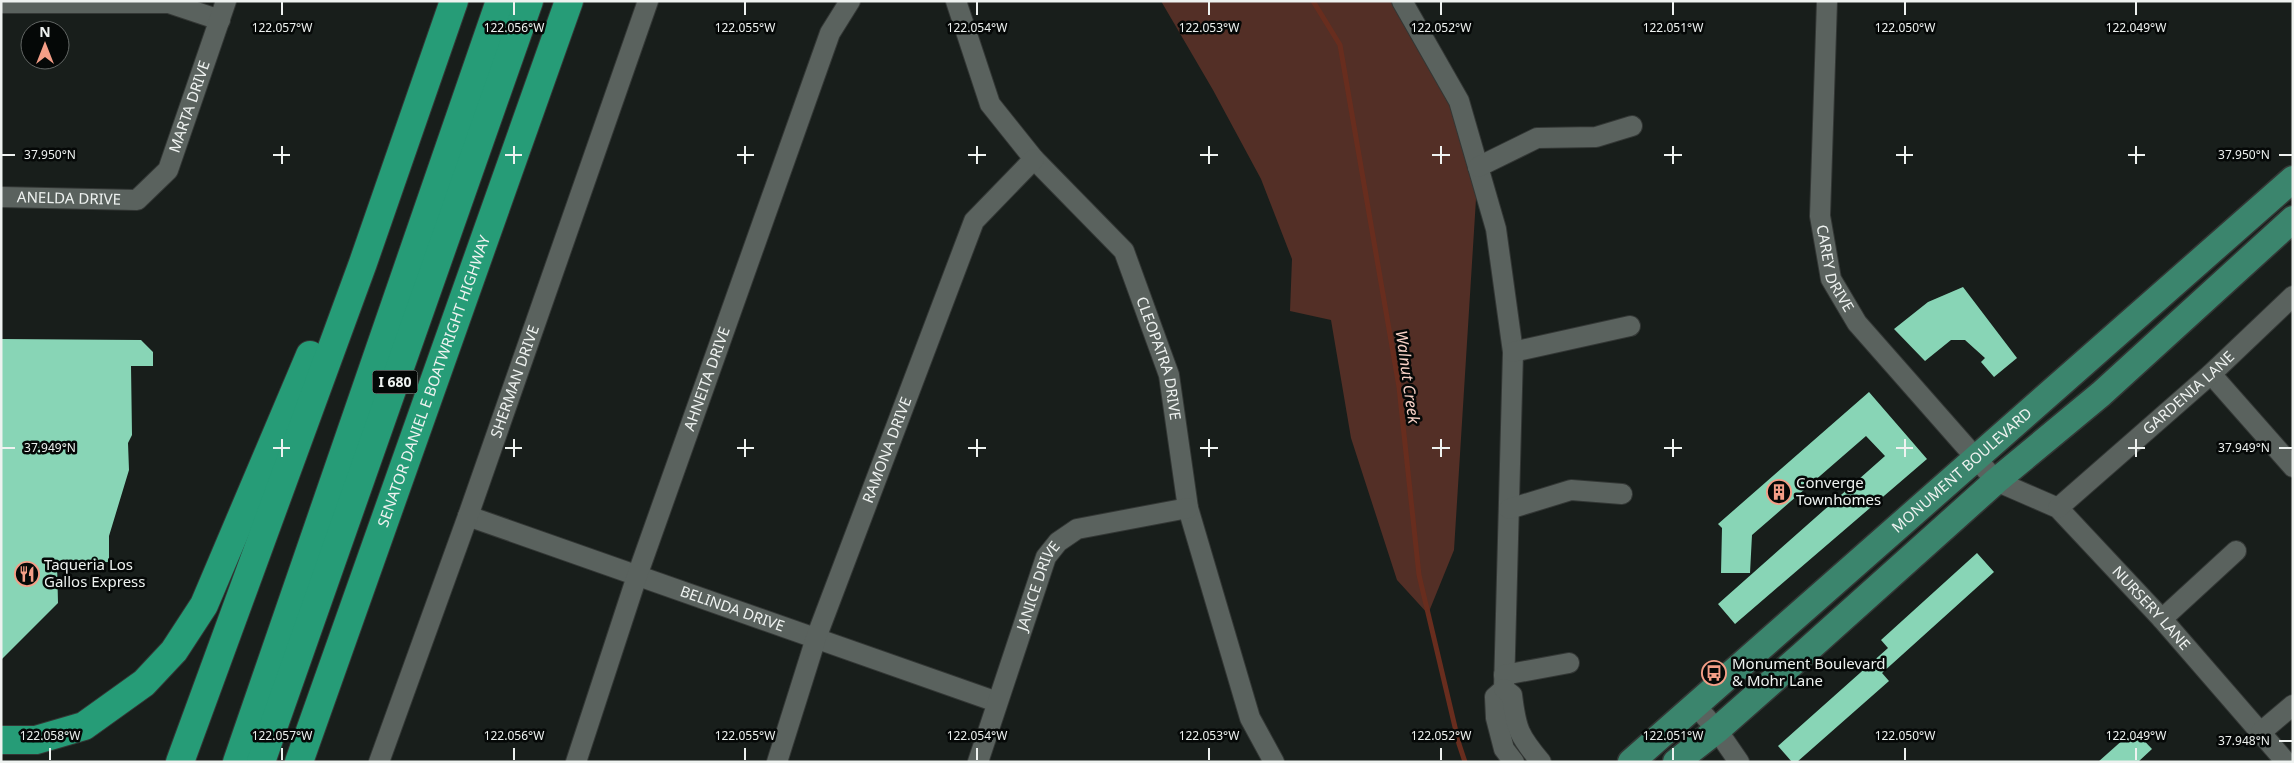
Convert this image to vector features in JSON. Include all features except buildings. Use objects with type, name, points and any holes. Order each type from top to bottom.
[{"type":"highway","points":[[180,762],[363,263],[454,1]]},
{"type":"highway","name":"I 680","points":[[237,762],[500,1]]},
{"type":"highway","name":"I 680","points":[[261,762],[529,1]]},
{"type":"highway","name":"SENATOR DANIEL E BOATWRIGHT HIGHWAY","points":[[305,755],[569,1]]},
{"type":"highway","points":[[1,740],[36,740],[84,726],[144,683],[174,651],[204,605],[317,340],[363,263]]},
{"type":"main road","name":"MONUMENT BOULEVARD","points":[[1631,762],[2293,179]]},
{"type":"main road","name":"MONUMENT BOULEVARD","points":[[1676,762],[1717,730],[1996,481],[2102,394],[2293,219]]},
{"type":"street","name":"SHERMAN DRIVE","points":[[379,762],[468,516],[648,1]]},
{"type":"street","name":"AHNEITA DRIVE","points":[[576,762],[637,576],[830,33],[850,1]]},
{"type":"street","name":"CLEOPATRA DRIVE","points":[[956,1],[990,104],[1034,159],[1124,252],[1169,375],[1188,508],[1250,718],[1274,762]]},
{"type":"street","points":[[1402,1],[1460,101],[1496,229],[1513,352],[1504,682],[1495,697],[1496,718],[1504,749],[1514,762]]},
{"type":"street","name":"CAREY DRIVE","points":[[1827,1],[1820,216],[1831,279],[1857,323],[1996,481]]},
{"type":"street","points":[[1,3],[168,3],[223,11]]},
{"type":"street","name":"MARTA DRIVE","points":[[136,200],[168,170],[223,11]]},
{"type":"street","points":[[1478,167],[1537,138],[1596,137],[1632,126]]},
{"type":"street","name":"RAMONA DRIVE","points":[[777,762],[816,638],[974,221],[1034,159]]},
{"type":"street","name":"ANELDA DRIVE","points":[[1,197],[136,200]]},
{"type":"street","name":"GARDENIA LANE","points":[[2058,508],[2211,374],[2293,296]]},
{"type":"street","points":[[1513,352],[1630,326]]},
{"type":"street","points":[[2211,374],[2293,467]]},
{"type":"street","name":"NURSERY LANE","points":[[1996,481],[2058,508],[2162,619],[2286,762]]},
{"type":"street","points":[[1509,509],[1571,490],[1622,494]]},
{"type":"street","name":"JANICE DRIVE","points":[[978,762],[1046,556],[1058,542],[1077,529],[1188,508]]},
{"type":"street","name":"BELINDA DRIVE","points":[[468,516],[997,702]]},
{"type":"street","points":[[2162,619],[2236,551]]},
{"type":"street","points":[[1504,682],[1569,663]]},
{"type":"street","points":[[1504,682],[1512,695],[1514,715],[1522,739],[1541,762]]},
{"type":"street","points":[[2261,732],[2293,705]]},
{"type":"street","points":[[1696,706],[1717,730],[1739,762]]},
{"type":"shaded area","points":[[1161,1],[1402,1],[1478,167],[1454,550],[1428,614],[1397,580],[1351,438],[1331,320],[1290,311],[1292,259],[1261,179],[1213,90]]},
{"type":"waterway","name":"Walnut Creek","points":[[1313,1],[1340,45],[1399,387],[1419,575],[1459,744],[1465,762]]},
{"type":"place","name":"Converge Townhomes","points":[[1779,492]]},
{"type":"place","name":"Taqueria Los Gallos Express","points":[[27,574]]},
{"type":"place","name":"Monument Boulevard & Mohr Lane","points":[[1714,673]]}]
